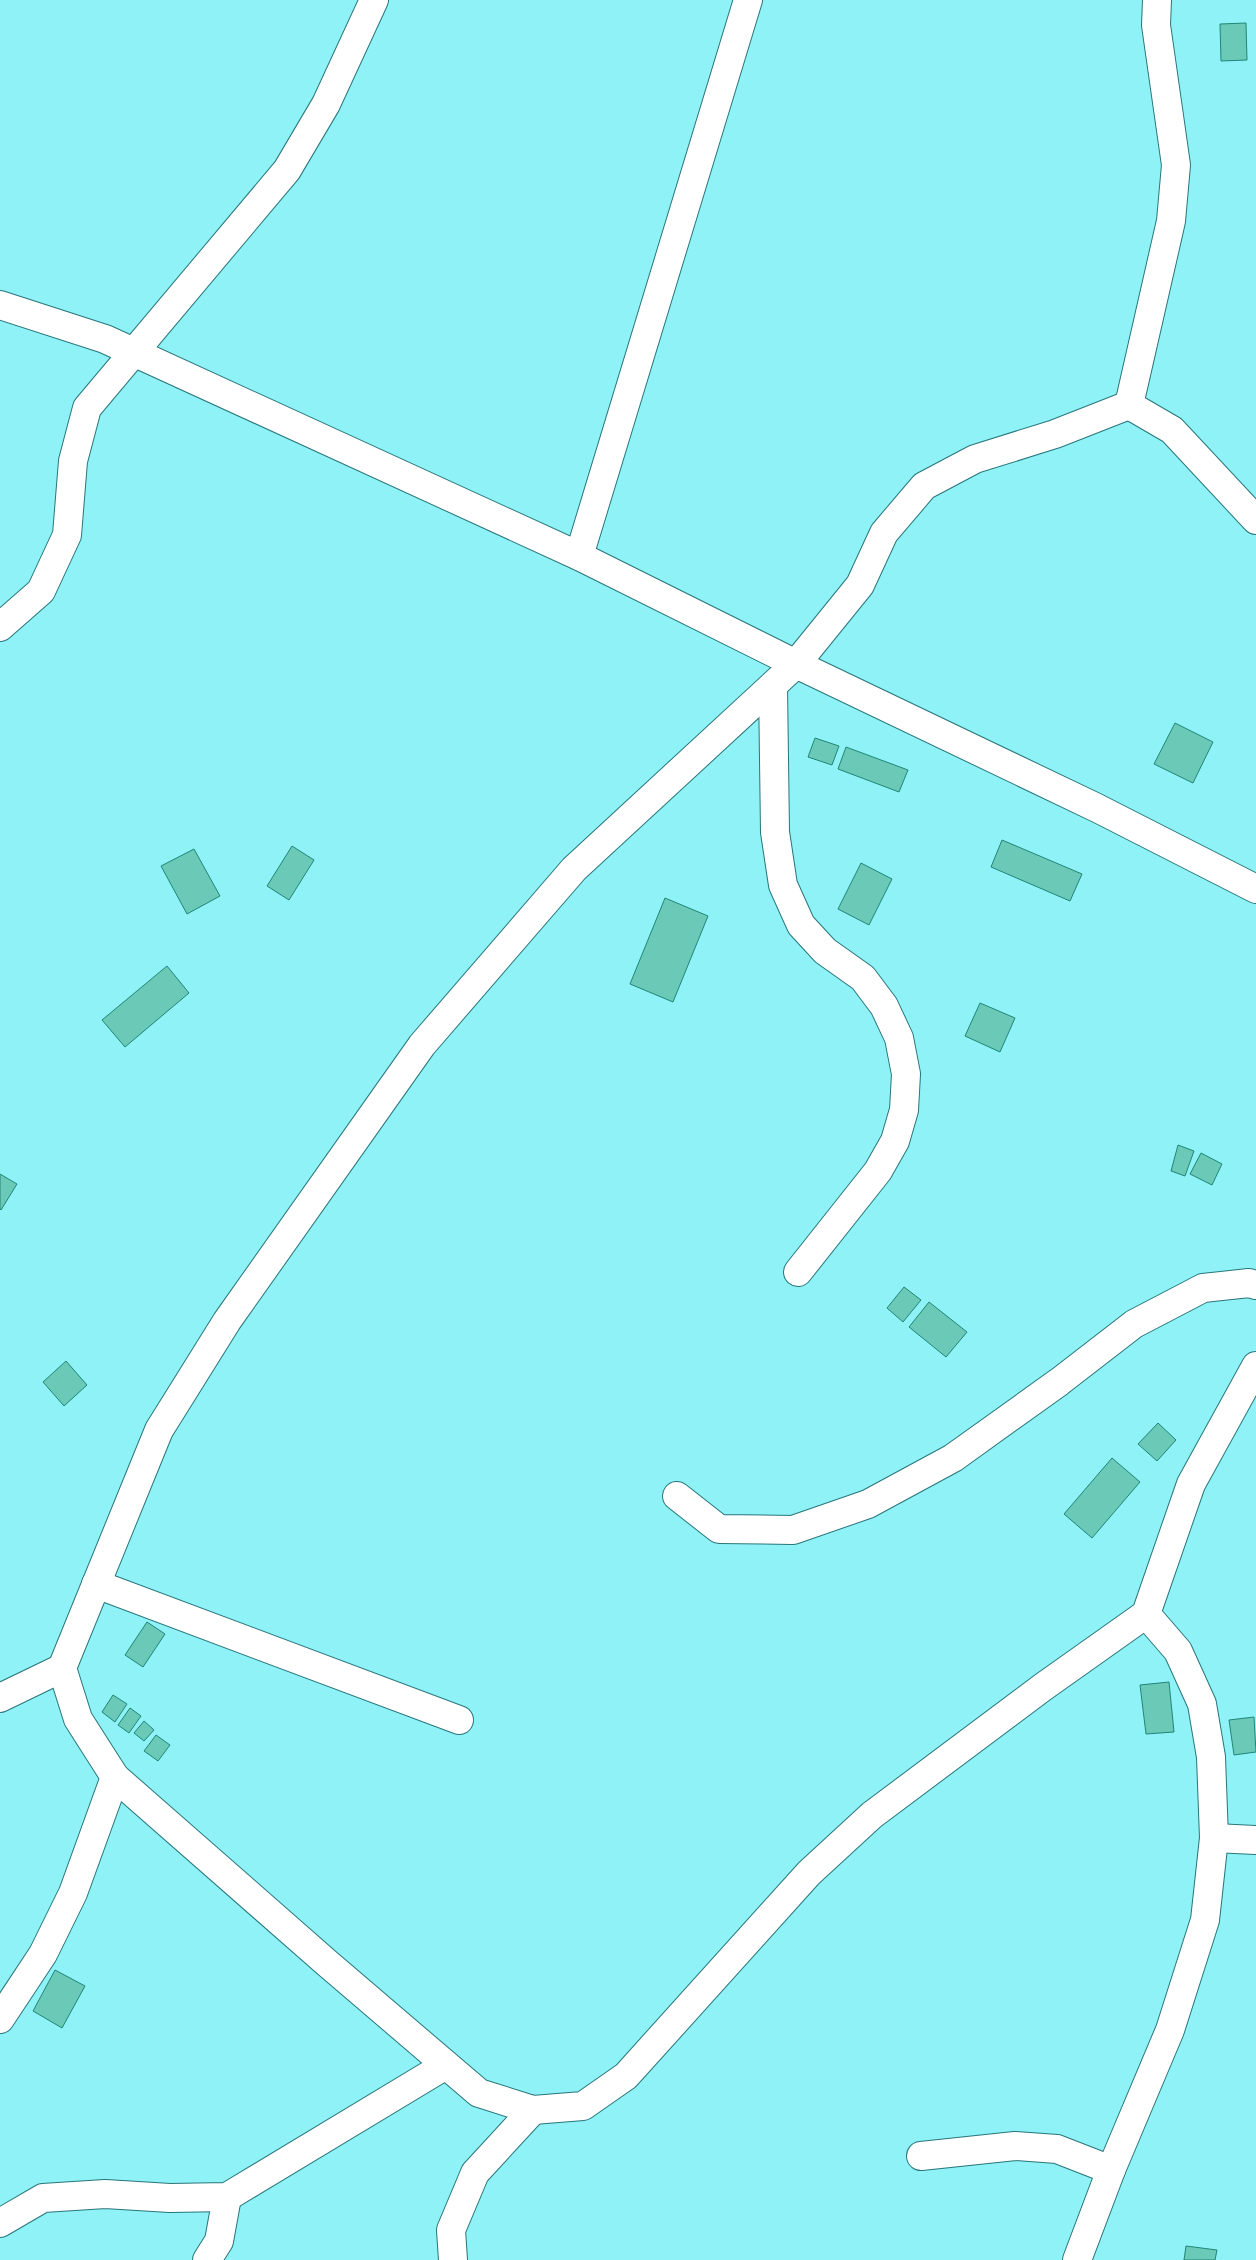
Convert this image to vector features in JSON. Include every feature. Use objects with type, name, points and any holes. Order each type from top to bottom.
[{"type":"street","points":[[0,627],[41,591],[67,535],[73,461],[87,408],[287,170],[326,104],[374,0]]},
{"type":"street","points":[[579,556],[748,0]]},
{"type":"street","points":[[1129,405],[1171,221],[1176,165],[1156,25],[1157,0]]},
{"type":"street","points":[[0,305],[105,339],[579,556],[796,664],[1097,808],[1256,889]]},
{"type":"street","points":[[1129,405],[1172,430],[1256,520]]},
{"type":"street","points":[[1129,405],[1055,434],[975,459],[924,486],[884,533],[860,584],[796,664],[574,870],[422,1045],[227,1321],[158,1430],[62,1668],[78,1719],[115,1777],[327,1964],[479,2093],[533,2110],[583,2106],[626,2076],[810,1873],[872,1815],[1146,1614],[1191,1484],[1256,1366]]},
{"type":"street","points":[[773,686],[775,832],[783,885],[802,925],[825,951],[863,978],[884,1006],[899,1038],[906,1074],[904,1110],[896,1141],[878,1171],[798,1272]]},
{"type":"street","points":[[677,1496],[719,1529],[793,1530],[859,1507],[954,1458],[1059,1382],[1134,1324],[1202,1288],[1249,1283],[1256,1285]]},
{"type":"street","points":[[96,1584],[459,1720]]},
{"type":"street","points":[[1077,2260],[1111,2170],[1170,2030],[1205,1920],[1214,1838],[1211,1757],[1202,1704],[1178,1651],[1146,1614]]},
{"type":"street","points":[[0,1698],[62,1668]]},
{"type":"street","points":[[0,2019],[43,1954],[73,1893],[115,1777]]},
{"type":"street","points":[[1214,1838],[1256,1840]]},
{"type":"street","points":[[0,2223],[43,2198],[106,2194],[170,2198],[226,2197],[446,2065]]},
{"type":"street","points":[[452,2260],[451,2230],[475,2173],[533,2110]]},
{"type":"street","points":[[921,2156],[1015,2146],[1057,2149],[1111,2170]]},
{"type":"street","points":[[207,2260],[219,2241],[226,2197]]},
{"type":"building","points":[[1246,23],[1247,60],[1221,61],[1220,24]]},
{"type":"building","points":[[1175,723],[1213,742],[1193,783],[1154,764]]},
{"type":"building","points":[[815,738],[839,746],[832,765],[808,757]]},
{"type":"building","points":[[846,747],[908,770],[899,792],[838,769]]},
{"type":"building","points":[[1002,840],[1082,874],[1070,901],[991,867]]},
{"type":"building","points":[[292,846],[314,860],[289,900],[267,886]]},
{"type":"building","points":[[194,849],[220,896],[187,914],[161,866]]},
{"type":"building","points":[[861,863],[892,879],[869,925],[838,909]]},
{"type":"building","points":[[665,898],[708,916],[673,1002],[630,984]]},
{"type":"building","points":[[167,966],[189,993],[125,1047],[102,1020]]},
{"type":"building","points":[[980,1003],[1015,1018],[1000,1052],[965,1036]]},
{"type":"building","points":[[1178,1145],[1194,1151],[1185,1176],[1171,1171]]},
{"type":"building","points":[[1201,1153],[1222,1164],[1212,1185],[1190,1174]]},
{"type":"building","points":[[0,1174],[17,1184],[1,1210],[0,1209]]},
{"type":"building","points":[[904,1287],[921,1300],[903,1322],[887,1308]]},
{"type":"building","points":[[929,1302],[967,1332],[946,1357],[909,1327]]},
{"type":"building","points":[[66,1361],[87,1385],[64,1406],[43,1382]]},
{"type":"building","points":[[1158,1423],[1176,1440],[1157,1461],[1138,1444]]},
{"type":"building","points":[[1112,1458],[1140,1482],[1092,1538],[1064,1514]]},
{"type":"building","points":[[147,1622],[165,1634],[143,1667],[125,1655]]},
{"type":"building","points":[[1169,1682],[1174,1732],[1146,1734],[1140,1685]]},
{"type":"building","points":[[113,1695],[127,1704],[115,1722],[102,1712]]},
{"type":"building","points":[[130,1708],[141,1716],[129,1733],[118,1725]]},
{"type":"building","points":[[1254,1717],[1256,1752],[1234,1755],[1229,1720]]},
{"type":"building","points":[[144,1721],[154,1730],[144,1741],[134,1733]]},
{"type":"building","points":[[156,1735],[170,1745],[158,1761],[144,1751]]},
{"type":"building","points":[[55,1970],[85,1986],[62,2028],[33,2011]]},
{"type":"building","points":[[1186,2246],[1217,2250],[1215,2260],[1184,2260]]}]
